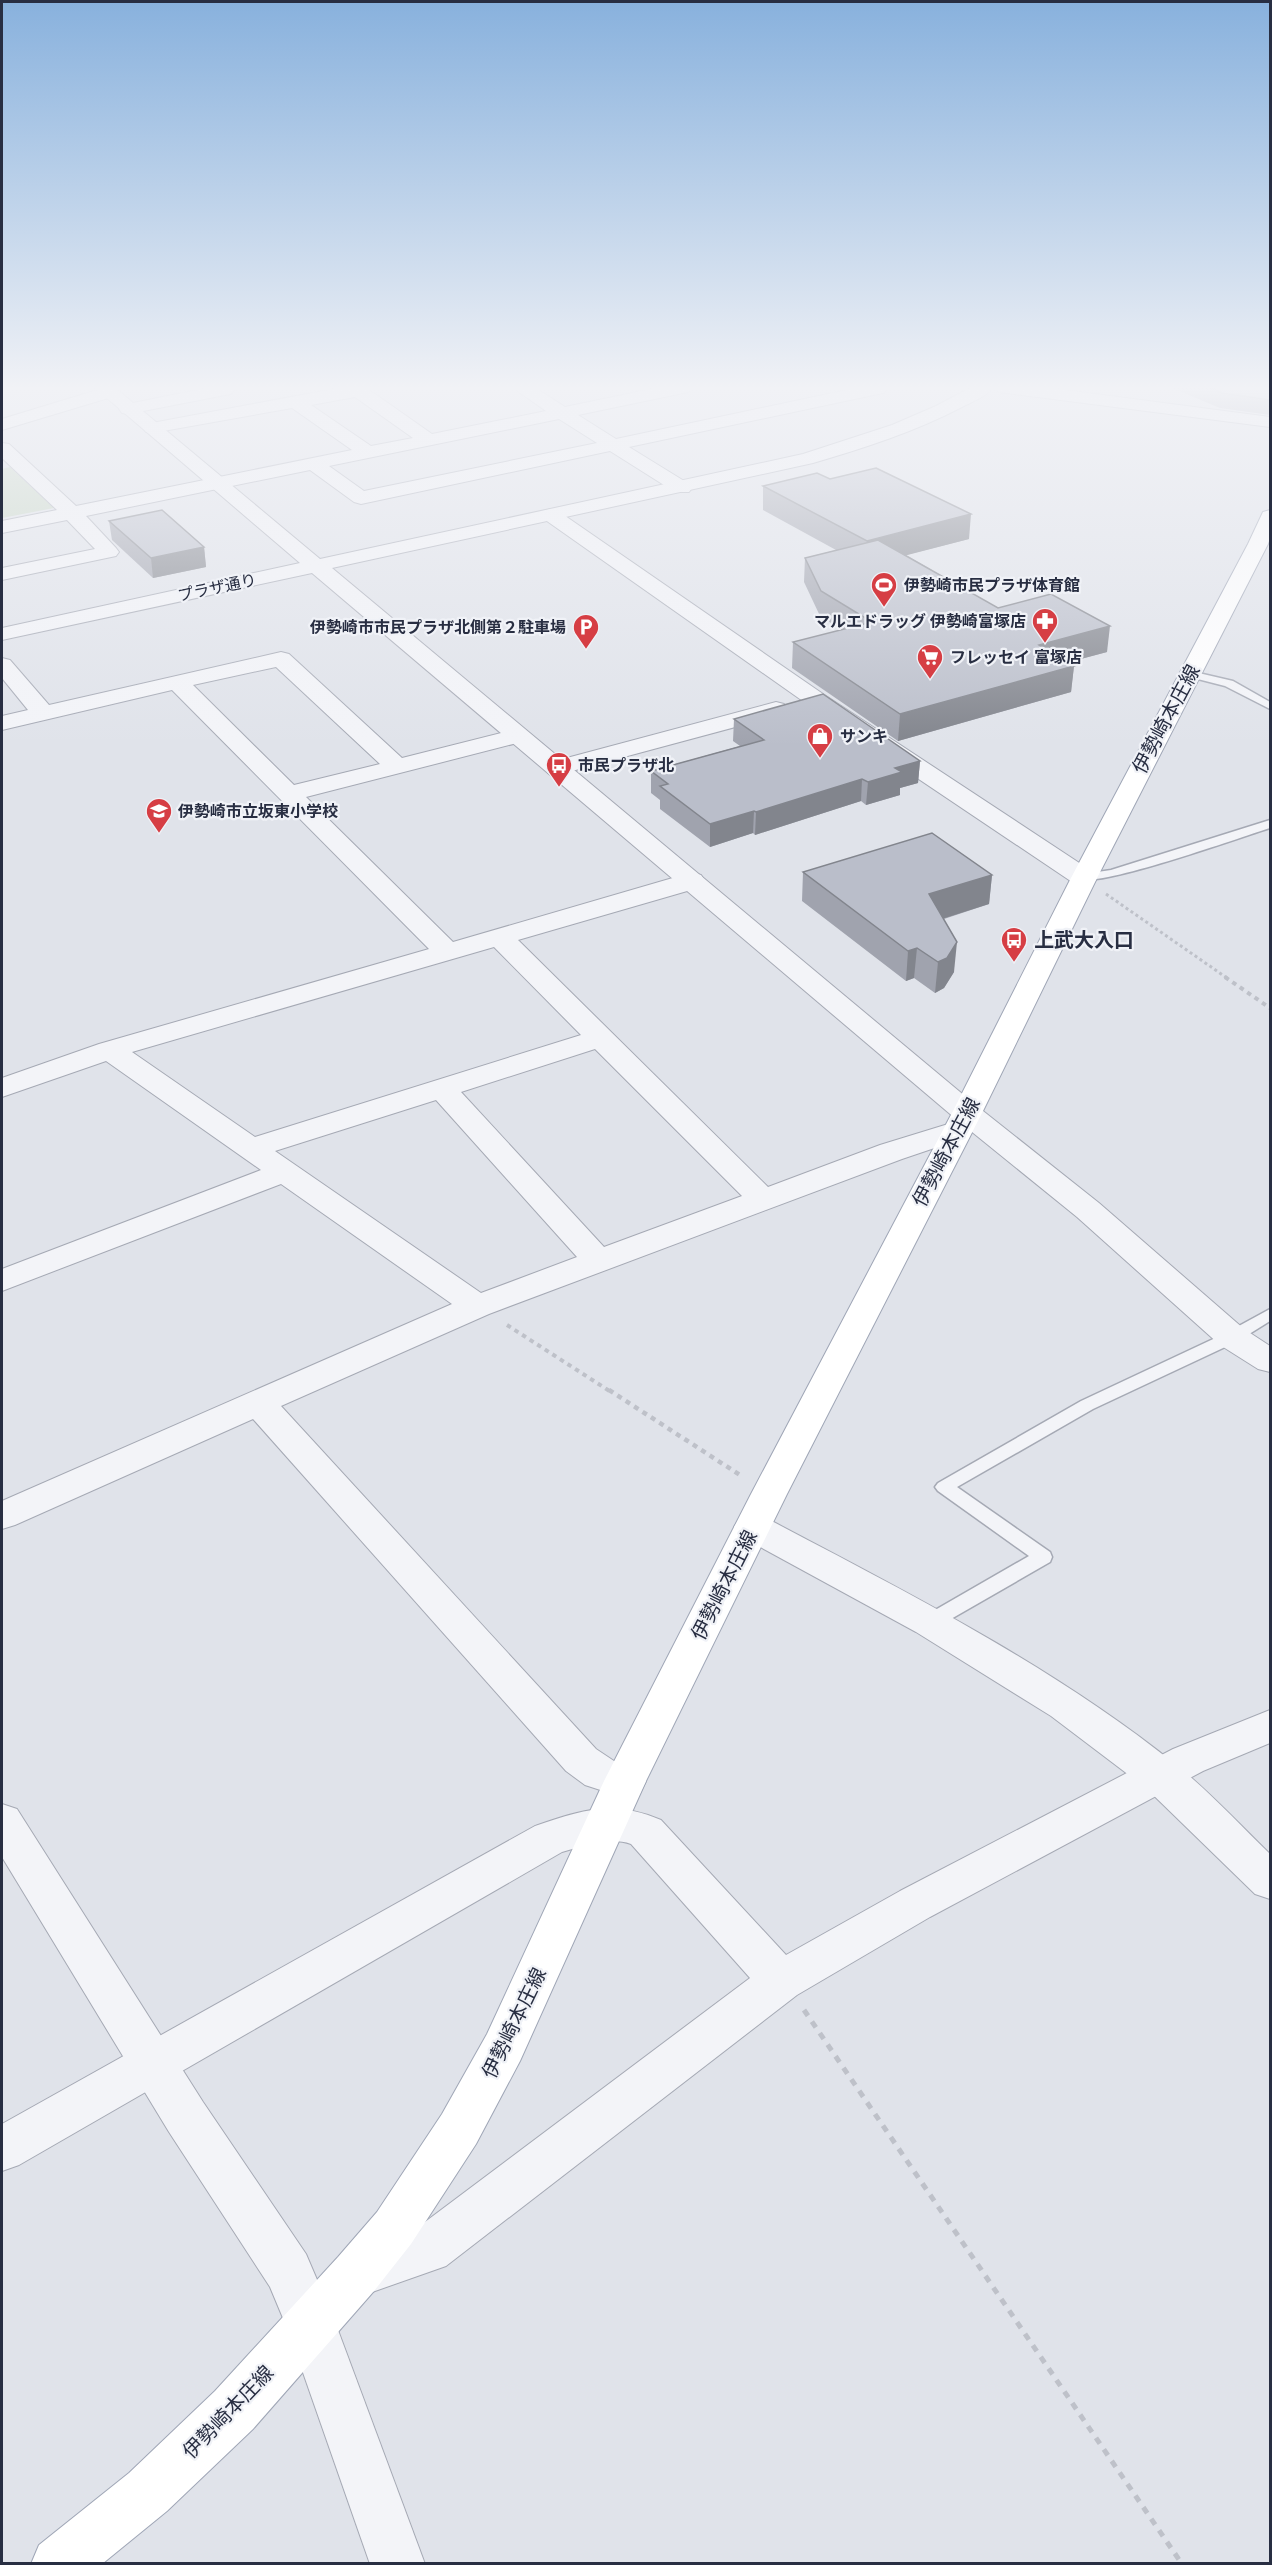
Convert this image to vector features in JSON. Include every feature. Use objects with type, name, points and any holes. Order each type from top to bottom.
[{"type":"main road","name":"伊勢崎本庄線","points":[[58,2564],[156,2484],[234,2410],[356,2274],[394,2228],[459,2129],[504,2046],[565,1917],[625,1781],[761,1510],[1190,674],[1264,544],[1270,516]]},
{"type":"street","points":[[2,574],[109,552],[65,507]]},
{"type":"street","points":[[2,527],[104,507]]},
{"type":"street","points":[[245,507],[516,736],[692,880],[961,1122],[1088,1210],[1233,1337],[1270,1361]]},
{"type":"street","name":"プラザ通り","points":[[2,634],[591,507]]},
{"type":"street","points":[[551,515],[815,699],[1084,878]]},
{"type":"street","points":[[2,723],[280,659],[396,766]]},
{"type":"street","points":[[2,664],[43,713]]},
{"type":"street","points":[[177,682],[447,951]]},
{"type":"street","points":[[557,768],[815,699]]},
{"type":"street","points":[[289,794],[516,736]]},
{"type":"street","points":[[2,1088],[108,1050],[692,880]]},
{"type":"street","points":[[498,936],[763,1199]]},
{"type":"street","points":[[250,1149],[600,1038]]},
{"type":"street","points":[[108,1050],[477,1306]]},
{"type":"street","points":[[442,1088],[599,1261]]},
{"type":"street","points":[[2,1516],[477,1306],[891,1152],[961,1122]]},
{"type":"street","points":[[2,1281],[283,1172]]},
{"type":"street","points":[[258,1403],[581,1760],[600,1773],[625,1781]]},
{"type":"street","points":[[761,1510],[930,1622],[1065,1705],[1161,1776],[1270,1881]]},
{"type":"street","points":[[356,2274],[428,2249],[781,1981],[842,1944],[1188,1760],[1270,1726]]},
{"type":"street","points":[[2,1821],[152,2062],[288,2271],[311,2324],[398,2564]]},
{"type":"street","points":[[2,2149],[550,1838],[605,1824],[632,1824],[646,1832],[781,1981]]},
{"type":"lane","points":[[1190,674],[1229,683],[1270,706]]},
{"type":"lane","points":[[1084,878],[1113,874],[1270,824]]},
{"type":"lane","points":[[930,1622],[1043,1557],[944,1487],[1087,1405],[1233,1337],[1270,1314]]},
{"type":"path","points":[[1084,878],[1270,1008]]},
{"type":"path","points":[[477,1306],[761,1510]]},
{"type":"path","points":[[781,1981],[799,2001],[1182,2564]]},
{"type":"green space","points":[[2,507],[54,508],[2,518]]},
{"type":"building","points":[[802,507],[956,507],[971,514],[867,541]]},
{"type":"building","points":[[162,510],[204,547],[151,558],[109,521]]},
{"type":"building","points":[[878,540],[998,608],[1051,594],[1110,626],[1039,645],[1074,666],[900,714],[793,642],[872,622],[821,591],[805,558]]},
{"type":"building","points":[[823,694],[920,761],[895,768],[902,772],[868,782],[862,779],[710,824],[660,786],[668,784],[651,771],[764,740],[734,719]]},
{"type":"building","points":[[932,833],[992,875],[929,894],[957,942],[947,958],[938,962],[917,948],[908,951],[803,872]]},
{"type":"place","name":"伊勢崎市民プラザ体育館","points":[[884,608]]},
{"type":"place","name":"マルエドラッグ 伊勢崎富塚店","points":[[1045,644]]},
{"type":"place","name":"伊勢崎市市民プラザ北側第２駐車場","points":[[586,650]]},
{"type":"place","name":"フレッセイ 富塚店","points":[[930,680]]},
{"type":"place","name":"サンキ","points":[[820,759]]},
{"type":"place","name":"市民プラザ北","points":[[559,788]]},
{"type":"place","name":"伊勢崎市立坂東小学校","points":[[159,834]]},
{"type":"place","name":"上武大入口","points":[[1014,963]]}]
